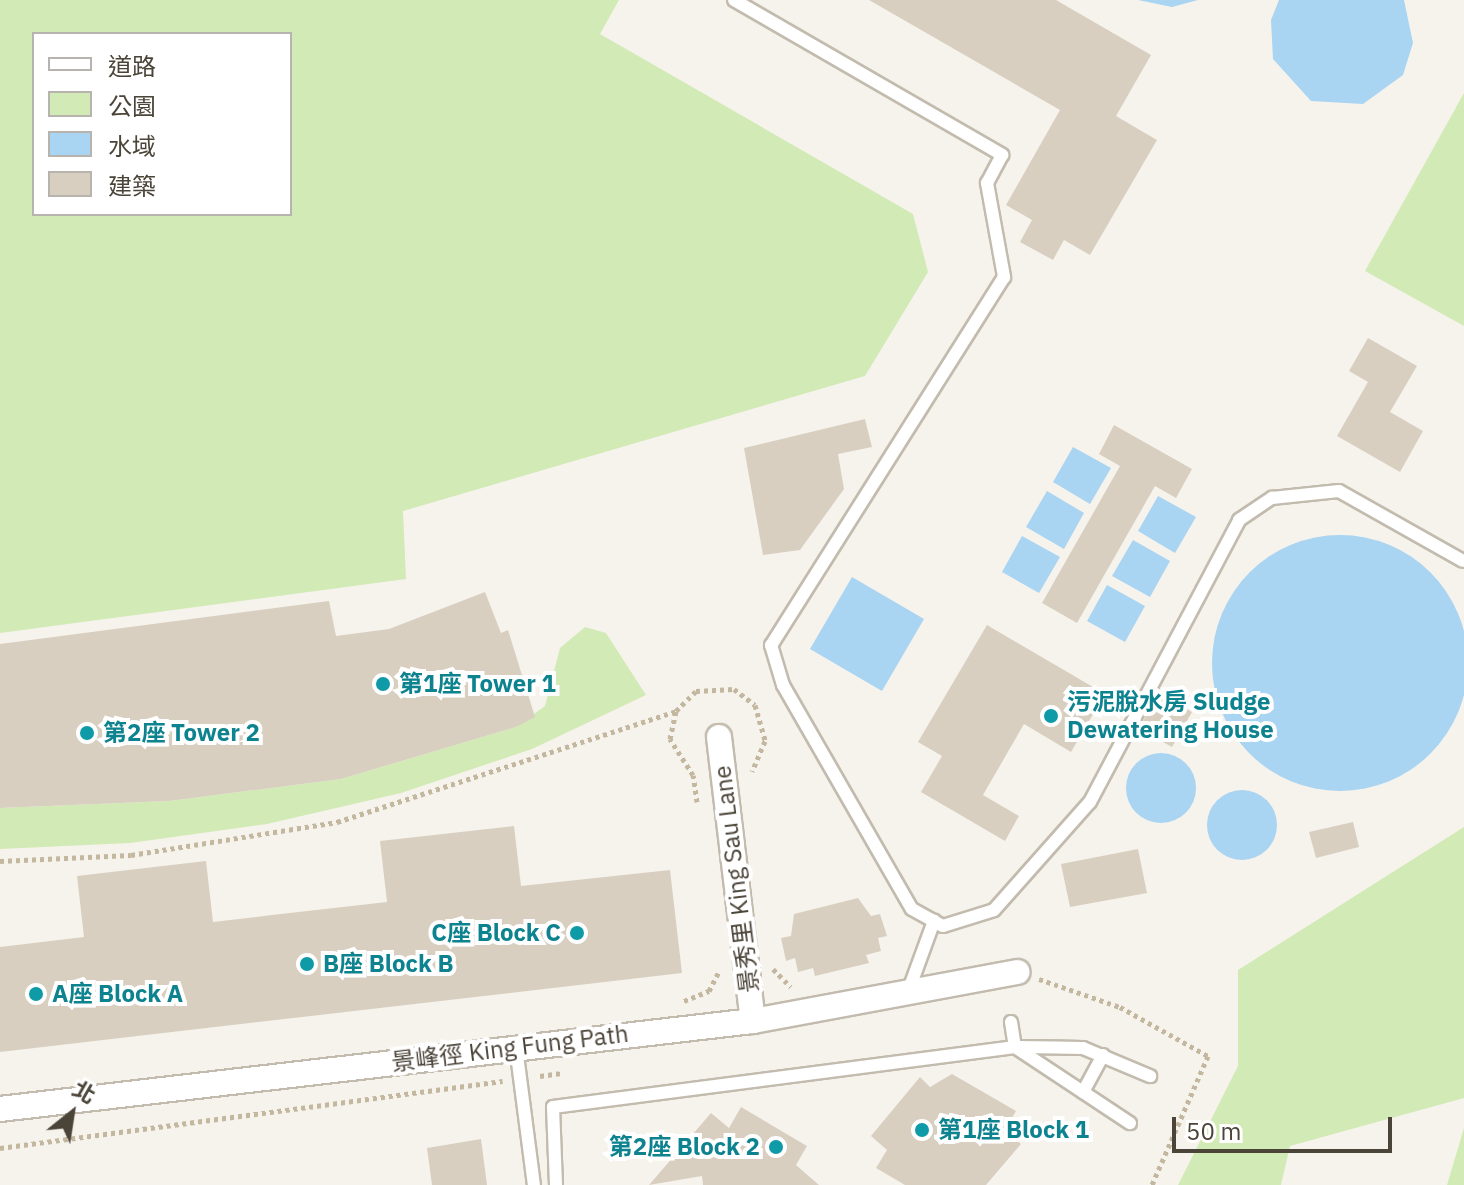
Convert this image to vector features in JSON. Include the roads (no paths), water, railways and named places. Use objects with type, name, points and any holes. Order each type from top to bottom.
[{"type":"street","name":"景秀里 King Sau Lane","points":[[719,737],[753,1021]]},
{"type":"street","name":"景峰徑 King Fung Path","points":[[0,1109],[753,1021],[1018,972]]},
{"type":"lane","points":[[734,0],[1002,155],[987,183],[1004,277],[771,645],[783,685],[912,909],[943,926],[994,910],[1090,802],[1239,520],[1272,498],[1339,491],[1463,561]]},
{"type":"lane","points":[[908,992],[934,921]]},
{"type":"lane","points":[[1011,1022],[1015,1047],[1130,1123]]},
{"type":"lane","points":[[516,1047],[534,1185]]},
{"type":"lane","points":[[556,1185],[553,1107],[1015,1047],[1103,1055],[1150,1076]]},
{"type":"lane","points":[[1083,1092],[1103,1055]]},
{"type":"water","points":[[1138,0],[1198,0],[1172,7]]},
{"type":"water","points":[[1279,0],[1404,0],[1413,43],[1403,75],[1363,104],[1311,101],[1273,59],[1271,20]]},
{"type":"water","points":[[1073,447],[1111,468],[1090,504],[1053,482]]},
{"type":"water","points":[[1047,491],[1084,513],[1064,549],[1026,527]]},
{"type":"water","points":[[1158,496],[1196,517],[1175,553],[1138,531]]},
{"type":"water","points":[[1022,536],[1060,557],[1039,593],[1002,572]]},
{"type":"water","points":[[1327,536],[1353,536],[1400,550],[1421,564],[1439,582],[1453,603],[1465,638],[1465,688],[1453,723],[1439,744],[1421,762],[1400,776],[1377,785],[1353,790],[1327,790],[1280,776],[1259,762],[1241,744],[1227,723],[1218,700],[1213,676],[1213,650],[1227,603],[1241,582],[1259,564],[1280,550],[1303,541]]},
{"type":"water","points":[[1133,540],[1170,561],[1150,597],[1112,576]]},
{"type":"water","points":[[852,577],[924,619],[882,691],[810,649]]},
{"type":"water","points":[[1107,585],[1145,606],[1125,642],[1087,621]]},
{"type":"water","points":[[1161,753],[1180,759],[1190,769],[1196,788],[1190,807],[1180,817],[1161,823],[1142,817],[1132,807],[1126,788],[1132,769],[1142,759]]},
{"type":"water","points":[[1242,790],[1261,796],[1271,806],[1277,825],[1271,844],[1261,854],[1242,860],[1223,854],[1213,844],[1207,825],[1213,806],[1223,796]]},
{"type":"place","name":"第1座 Tower 1","points":[[383,684]]},
{"type":"place","name":"污泥脫水房 Sludge Dewatering House","points":[[1051,716]]},
{"type":"place","name":"第2座 Tower 2","points":[[87,733]]},
{"type":"place","name":"C座 Block C","points":[[577,933]]},
{"type":"place","name":"B座 Block B","points":[[307,964]]},
{"type":"place","name":"A座 Block A","points":[[36,994]]},
{"type":"place","name":"第1座 Block 1","points":[[922,1130]]},
{"type":"place","name":"第2座 Block 2","points":[[776,1147]]}]
